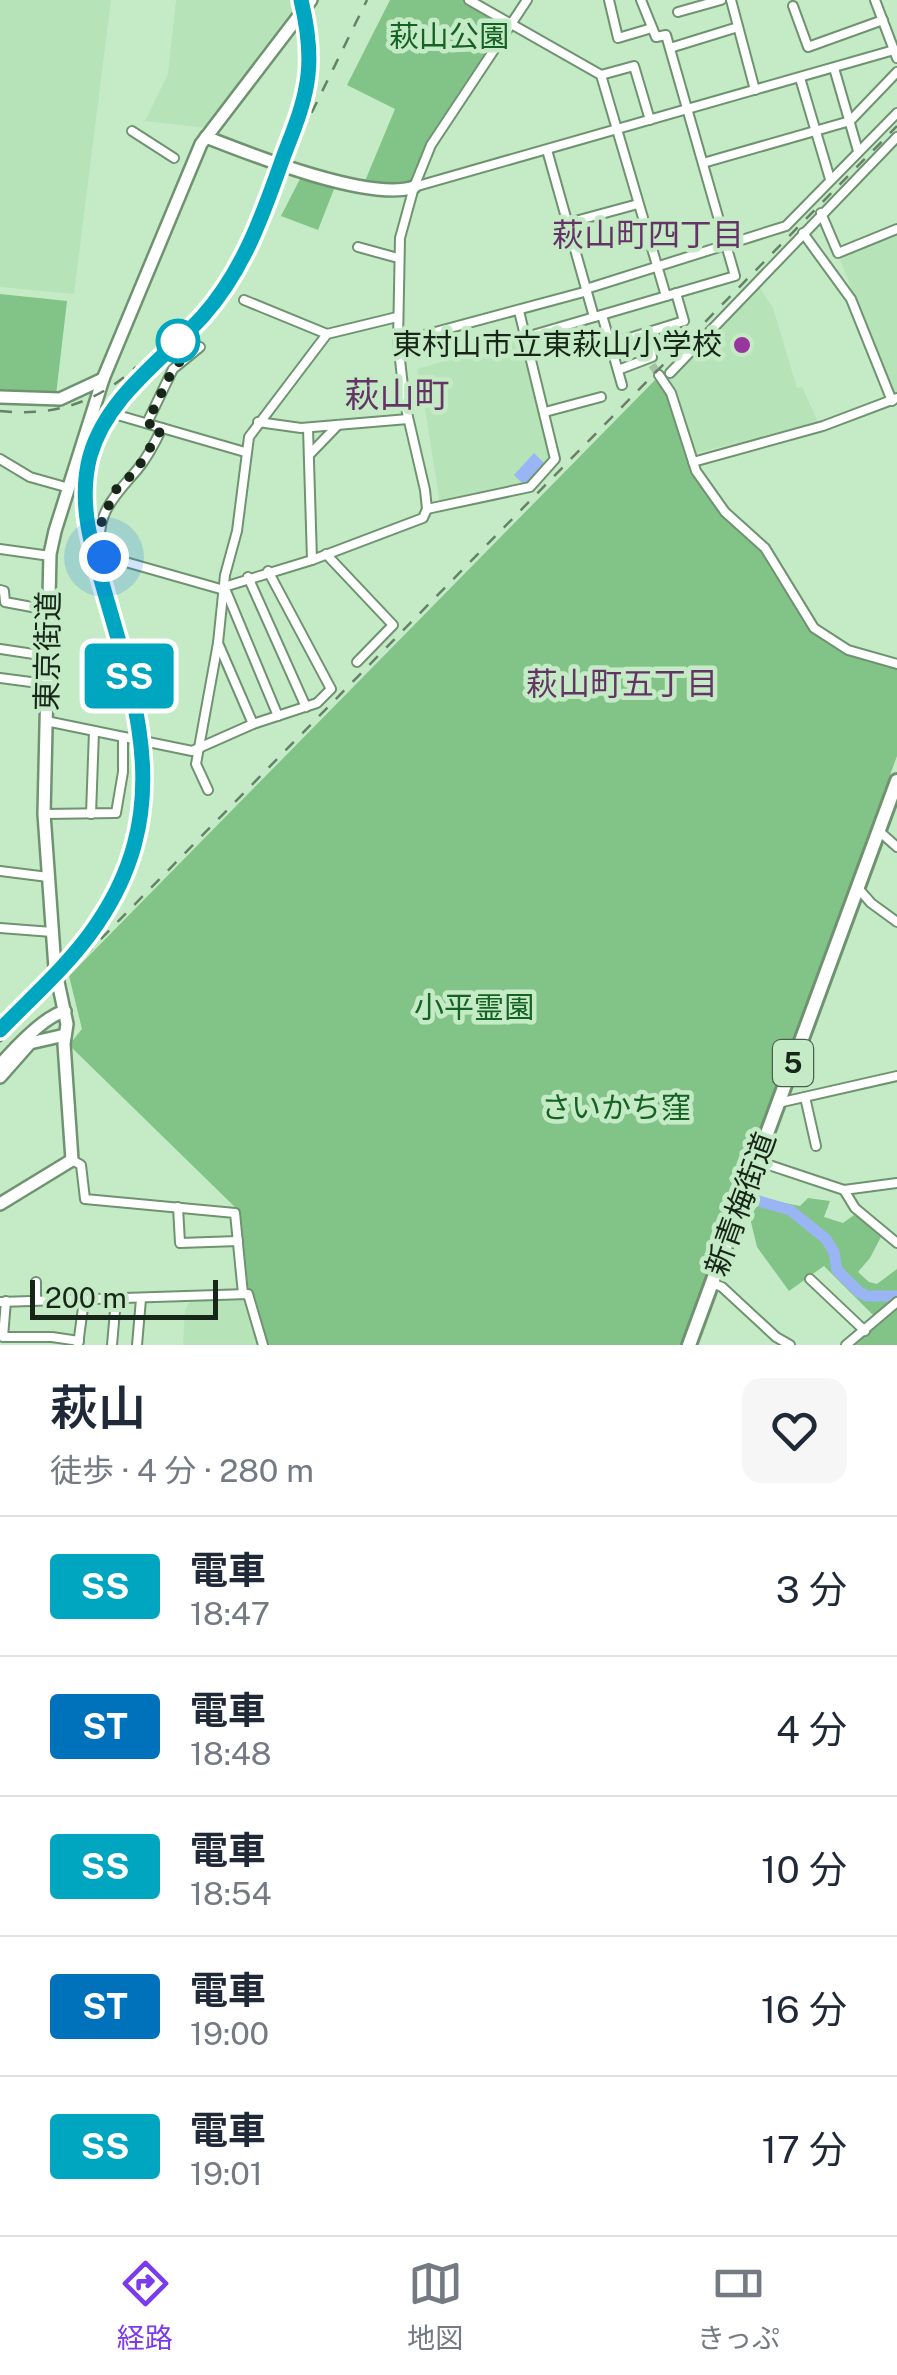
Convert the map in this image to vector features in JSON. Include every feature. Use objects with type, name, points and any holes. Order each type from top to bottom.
[{"type":"main road","name":"新青梅街道","points":[[689,1345],[897,783]]},
{"type":"street","name":"東京街道","points":[[76,1162],[44,814],[50,556],[103,380],[206,137],[311,0]]},
{"type":"street","points":[[469,0],[601,75],[666,296]]},
{"type":"street","points":[[162,428],[136,471],[117,488],[102,520],[102,554],[224,589],[248,577],[312,560],[423,518],[428,509],[408,419],[398,342],[400,238],[414,187],[432,145],[528,0]]},
{"type":"street","points":[[609,0],[618,38],[652,28]]},
{"type":"street","points":[[526,337],[735,276],[666,35],[656,37],[642,0]]},
{"type":"street","points":[[678,12],[721,0]]},
{"type":"street","points":[[730,0],[756,90]]},
{"type":"street","points":[[206,137],[274,164],[363,187],[400,192],[834,68],[896,54],[875,0]]},
{"type":"street","points":[[793,6],[808,47],[883,20]]},
{"type":"street","points":[[670,48],[738,27]]},
{"type":"street","points":[[601,75],[634,66],[650,120]]},
{"type":"street","points":[[834,68],[858,150]]},
{"type":"street","points":[[702,163],[850,121],[897,72]]},
{"type":"street","points":[[800,78],[830,180]]},
{"type":"street","points":[[398,342],[519,311],[786,226],[897,112]]},
{"type":"street","points":[[132,131],[174,158]]},
{"type":"street","points":[[670,374],[897,137]]},
{"type":"street","points":[[547,150],[586,289],[610,344],[622,385]]},
{"type":"street","points":[[568,223],[638,204]]},
{"type":"street","points":[[822,213],[838,252],[897,229]]},
{"type":"street","points":[[693,462],[823,426],[895,400],[850,299],[803,233]]},
{"type":"street","points":[[358,247],[398,258]]},
{"type":"street","points":[[610,344],[684,321],[676,293]]},
{"type":"street","points":[[244,300],[328,334],[397,317]]},
{"type":"street","points":[[428,509],[530,486],[556,459],[519,311]]},
{"type":"street","points":[[618,370],[650,363],[646,333]]},
{"type":"street","points":[[208,790],[196,764],[237,531],[248,436],[328,334]]},
{"type":"street","points":[[147,423],[173,369],[200,347]]},
{"type":"street","points":[[659,375],[670,393],[696,471],[725,512],[764,548],[814,628],[848,650],[897,664]]},
{"type":"street","points":[[0,397],[60,398],[103,380]]},
{"type":"street","points":[[544,412],[601,397]]},
{"type":"street","points":[[114,414],[245,452]]},
{"type":"street","points":[[258,422],[308,428],[408,419]]},
{"type":"street","points":[[309,454],[338,425]]},
{"type":"street","points":[[308,428],[312,560]]},
{"type":"street","points":[[0,458],[30,478],[68,488]]},
{"type":"street","points":[[0,549],[50,556]]},
{"type":"street","points":[[326,554],[393,626],[357,662]]},
{"type":"street","points":[[46,721],[176,749],[199,750],[253,724],[317,703],[331,689],[268,572]]},
{"type":"street","points":[[248,577],[306,707]]},
{"type":"street","points":[[224,589],[278,716]]},
{"type":"street","points":[[0,590],[4,591],[5,602],[48,610]]},
{"type":"street","points":[[218,643],[253,724]]},
{"type":"street","points":[[0,649],[47,656]]},
{"type":"street","points":[[0,678],[46,684]]},
{"type":"street","points":[[92,814],[94,732]]},
{"type":"street","points":[[44,814],[116,814],[123,772],[123,738]]},
{"type":"street","points":[[878,832],[897,847]]},
{"type":"street","points":[[0,871],[48,878]]},
{"type":"street","points":[[858,887],[871,903],[897,922]]},
{"type":"street","points":[[0,928],[52,932]]},
{"type":"street","points":[[0,1065],[36,1029],[65,1012]]},
{"type":"street","points":[[0,1077],[30,1042],[65,1034]]},
{"type":"street","points":[[778,1104],[897,1076]]},
{"type":"street","points":[[804,1098],[816,1146]]},
{"type":"street","points":[[757,1161],[844,1190],[897,1183]]},
{"type":"street","points":[[0,1204],[76,1162],[85,1199],[236,1214],[244,1294]]},
{"type":"street","points":[[844,1190],[855,1208],[897,1243]]},
{"type":"street","points":[[178,1208],[180,1243],[238,1242]]},
{"type":"street","points":[[810,1279],[865,1330]]},
{"type":"street","points":[[36,1282],[36,1300]]},
{"type":"street","points":[[712,1282],[790,1345]]},
{"type":"street","points":[[84,1300],[79,1343],[52,1337],[3,1337],[3,1302],[248,1294],[263,1345]]},
{"type":"street","points":[[112,1345],[116,1299]]},
{"type":"street","points":[[137,1345],[140,1299]]},
{"type":"street","points":[[846,1345],[897,1302]]},
{"type":"shaded area","points":[[0,0],[111,0],[74,294],[0,287]]},
{"type":"shaded area","points":[[176,0],[293,0],[297,13],[207,128],[145,121],[168,74]]},
{"type":"shaded area","points":[[897,231],[897,395],[893,397],[838,254]]},
{"type":"shaded area","name":"東村山市立東萩山小学校","points":[[757,284],[773,308],[797,388],[802,387],[818,422],[693,454],[665,381]]},
{"type":"shaded area","points":[[523,338],[553,458],[529,485],[440,503],[424,403],[411,405],[410,398],[421,394],[417,369]]},
{"type":"shaded area","points":[[243,1299],[259,1345],[183,1345],[185,1311],[190,1300]]},
{"type":"green space","name":"萩山公園","points":[[390,0],[465,0],[504,24],[428,139],[412,182],[392,186],[365,181],[395,109],[347,85]]},
{"type":"green space","points":[[302,175],[336,184],[318,230],[281,216]]},
{"type":"green space","points":[[0,294],[67,301],[56,395],[0,389]]},
{"type":"green space","name":"小平霊園","points":[[658,377],[669,394],[692,473],[723,514],[764,549],[813,631],[897,667],[897,756],[682,1345],[266,1345],[243,1291],[238,1210],[69,1045],[82,1029],[69,976]]},
{"type":"green space","points":[[761,1198],[800,1206],[808,1198],[830,1201],[824,1217],[843,1223],[854,1215],[882,1235],[858,1272],[877,1284],[897,1269],[897,1345],[854,1345],[878,1320],[824,1266],[789,1291],[757,1247],[750,1218]]},
{"type":"water","points":[[534,453],[546,465],[525,486],[514,475]]},
{"type":"waterway","points":[[755,1200],[790,1210],[826,1239],[834,1252],[837,1270],[859,1292],[867,1296],[897,1296]]},
{"type":"tunnel","points":[[652,365],[659,375]]},
{"type":"railway","points":[[285,143],[303,72],[304,37],[297,0]]},
{"type":"railway","points":[[89,935],[117,892],[134,849],[142,807],[143,764],[129,678],[87,523],[89,459],[114,408],[229,281],[367,0]]},
{"type":"railway","points":[[0,1042],[897,126]]},
{"type":"railway","points":[[0,411],[38,412],[73,405],[106,390],[136,367]]},
{"type":"train","name":"SS","points":[[0,1030],[98,923],[116,892],[137,831],[144,783],[144,742],[87,524],[86,471],[108,416],[206,314],[257,229],[300,112],[306,84],[309,40],[301,0]]},
{"type":"place","name":"東村山市立東萩山小学校","points":[[742,345]]},
{"type":"district","name":"萩山町四丁目","points":[[648,235]]},
{"type":"district","name":"萩山町","points":[[397,395]]},
{"type":"district","name":"萩山町五丁目","points":[[622,684]]},
{"type":"route","points":[[104,557],[99,543],[102,520],[117,488],[152,450],[162,428],[147,423],[173,369],[185,356],[178,341]]},
{"type":"park label","name":"さいかち窪","points":[[616,1108]]}]
